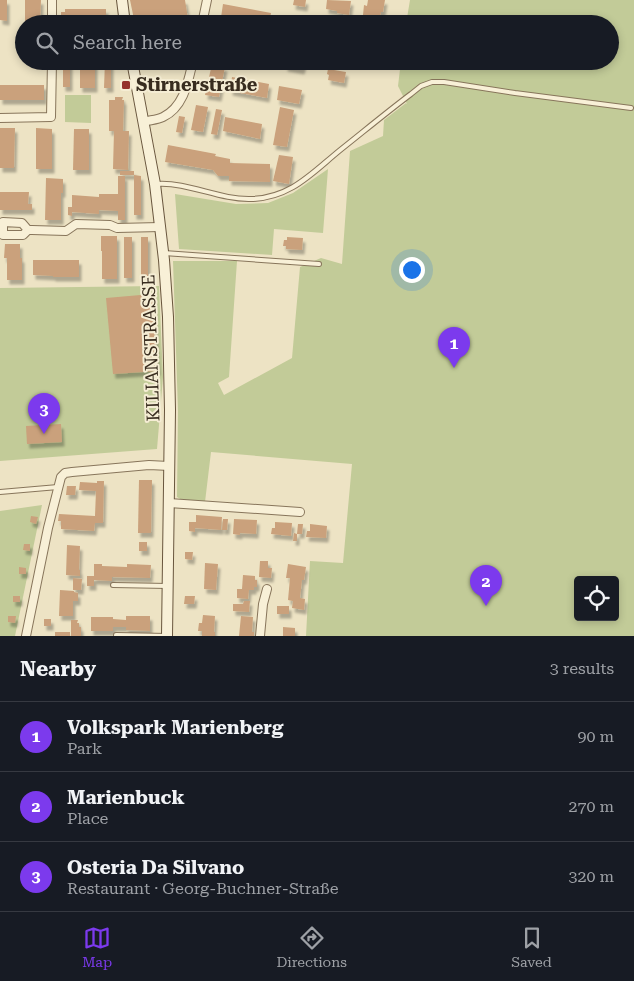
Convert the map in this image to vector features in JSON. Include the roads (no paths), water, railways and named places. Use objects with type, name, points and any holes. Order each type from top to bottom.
[{"type":"main road","points":[[122,0],[124,15]]},
{"type":"main road","name":"KILIANSTRASSE","points":[[134,70],[155,184],[167,302],[170,359],[167,636]]},
{"type":"street","points":[[52,0],[52,15]]},
{"type":"street","points":[[204,15],[207,0]]},
{"type":"street","points":[[0,118],[52,118],[52,70]]},
{"type":"street","points":[[143,122],[163,117],[177,106],[184,95],[191,70]]},
{"type":"street","points":[[28,230],[66,231],[76,224],[110,225],[117,228],[160,227]]},
{"type":"street","points":[[26,636],[61,477],[65,473],[139,466],[169,466]]},
{"type":"street","points":[[169,503],[300,512]]},
{"type":"street","points":[[260,636],[262,604],[267,589]]},
{"type":"lane","points":[[155,184],[170,183],[234,198],[264,198],[277,194],[293,188],[304,181],[421,86],[432,82],[444,82],[631,108]]},
{"type":"lane","points":[[163,252],[318,264]]},
{"type":"lane","points":[[0,492],[58,487]]},
{"type":"lane","points":[[113,585],[168,586]]},
{"type":"lane","points":[[116,635],[167,636]]},
{"type":"place","name":"Stirnerstraße","points":[[126,85]]},
{"type":"place","name":"Volkspark Marienberg","points":[[454,368]]},
{"type":"place","name":"Osteria Da Silvano","points":[[44,434]]},
{"type":"place","name":"Marienbuck","points":[[486,606]]}]
